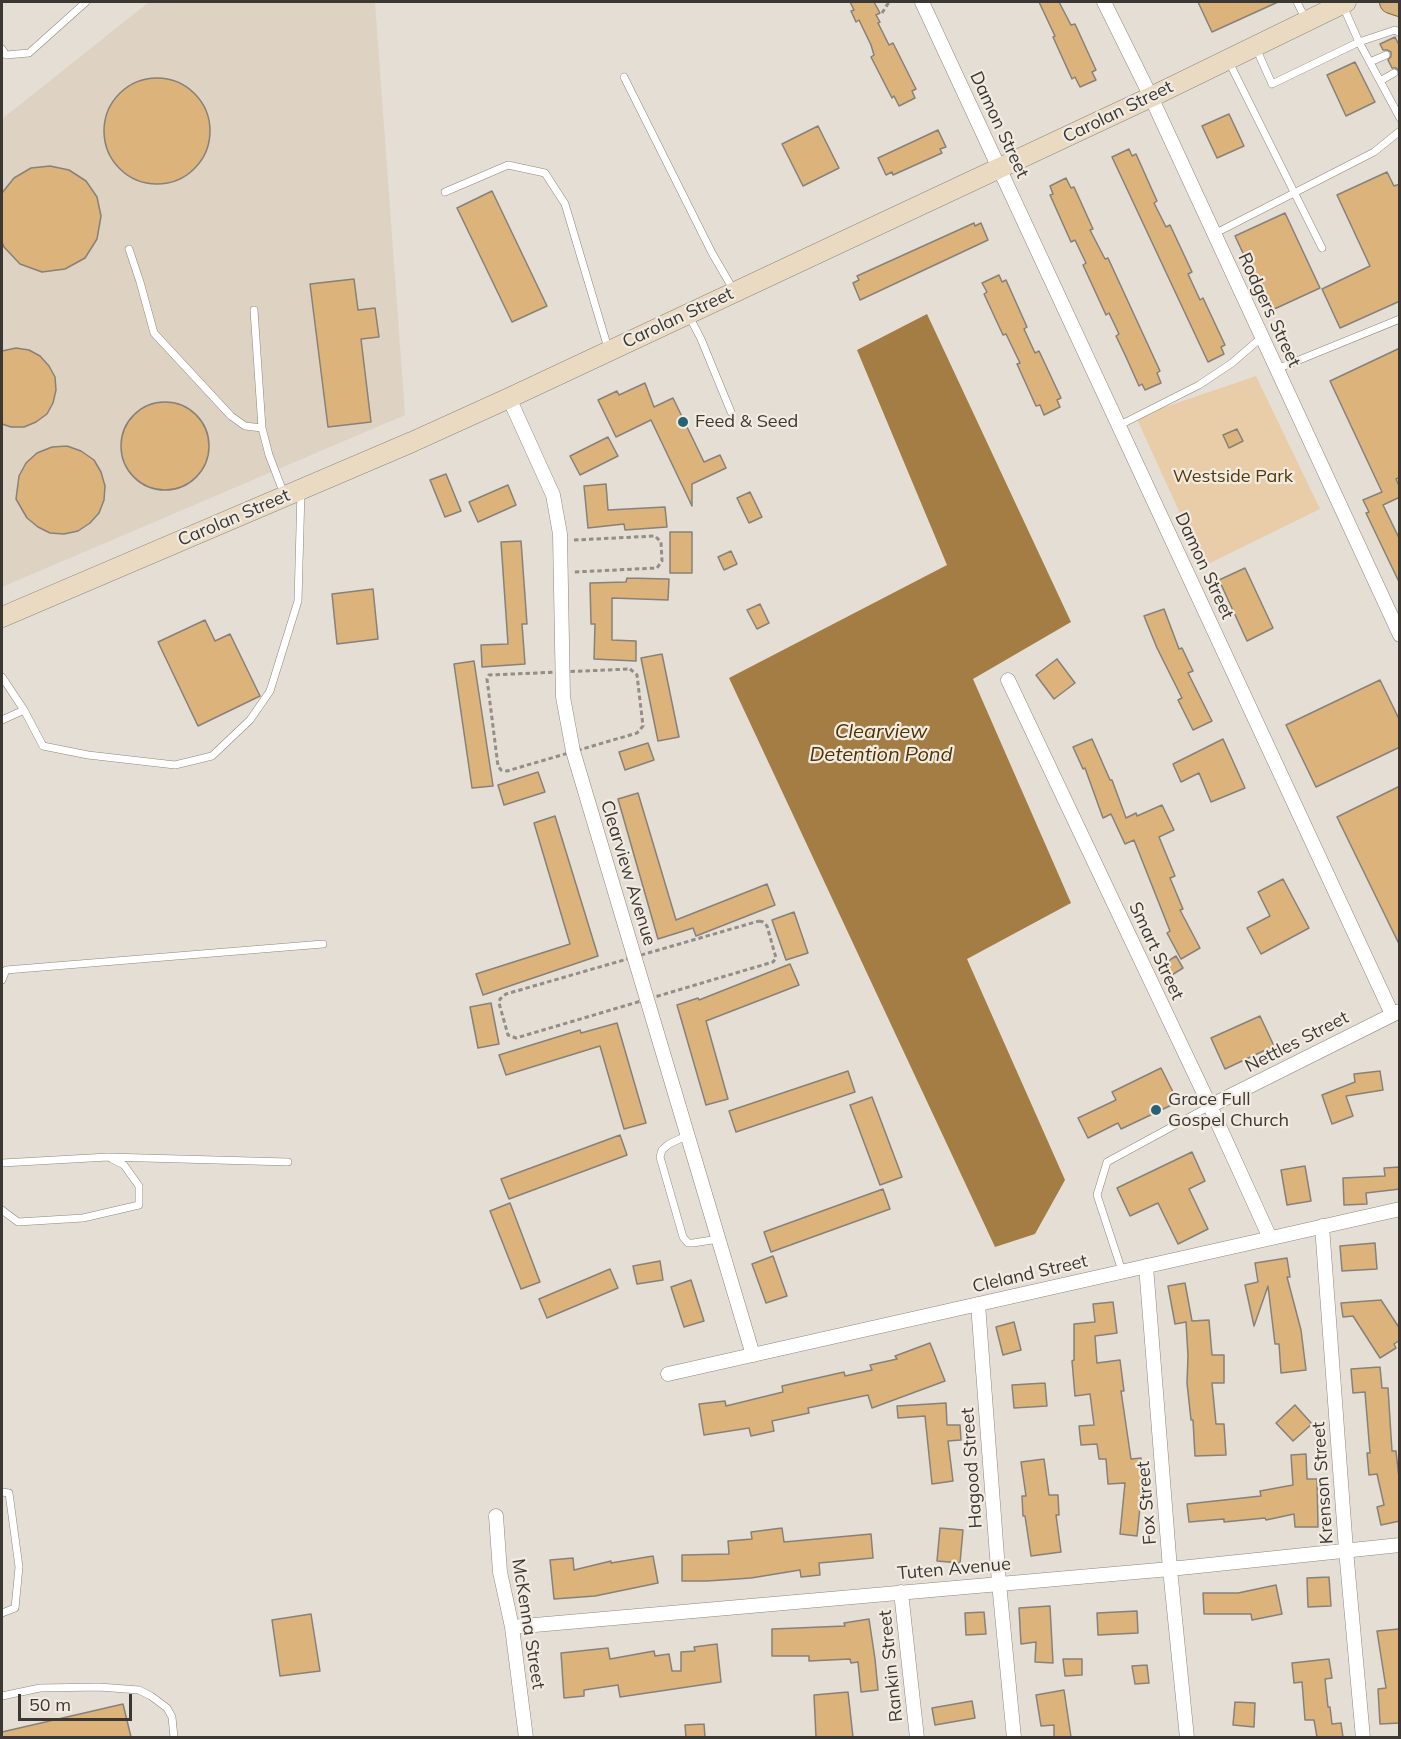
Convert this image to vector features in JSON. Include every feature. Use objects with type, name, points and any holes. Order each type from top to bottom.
[{"type":"main road","points":[[1392,2],[1400,5]]},
{"type":"street","name":"Damon Street","points":[[922,2],[1396,1013]]},
{"type":"street","name":"Rodgers Street","points":[[1104,2],[1151,97],[1400,634]]},
{"type":"street","name":"Carolan Street","points":[[2,617],[509,398],[1151,97],[1344,2]]},
{"type":"street","name":"Clearview Avenue","points":[[509,398],[553,495],[560,541],[563,697],[573,751],[753,1355]]},
{"type":"street","name":"Smart Street","points":[[1008,680],[1210,1106],[1269,1238]]},
{"type":"street","name":"Nettles Street","points":[[1210,1106],[1396,1013]]},
{"type":"street","name":"Cleland Street","points":[[668,1374],[1400,1209]]},
{"type":"street","name":"Krenson Street","points":[[1322,1226],[1346,1550],[1363,1737]]},
{"type":"street","name":"Fox Street","points":[[1146,1266],[1170,1569],[1187,1737]]},
{"type":"street","name":"Hagood Street","points":[[978,1304],[999,1583],[1014,1737]]},
{"type":"street","name":"McKenna Street","points":[[496,1516],[500,1572],[512,1627],[526,1737]]},
{"type":"street","name":"Tuten Avenue","points":[[512,1627],[1170,1569],[1400,1545]]},
{"type":"street","name":"Rankin Street","points":[[901,1592],[917,1737]]},
{"type":"lane","points":[[2,49],[6,55],[29,53],[86,2]]},
{"type":"lane","points":[[1297,2],[1306,20]]},
{"type":"lane","points":[[1344,2],[1359,42],[1400,118]]},
{"type":"lane","points":[[1255,46],[1272,84],[1359,42],[1395,30],[1400,33]]},
{"type":"lane","points":[[1370,62],[1386,55]]},
{"type":"lane","points":[[1228,59],[1322,248]]},
{"type":"lane","points":[[1380,81],[1394,73]]},
{"type":"lane","points":[[624,77],[712,253],[735,292]]},
{"type":"lane","points":[[1214,234],[1374,152],[1400,130]]},
{"type":"lane","points":[[445,192],[508,165],[545,173],[565,204],[609,351]]},
{"type":"lane","points":[[129,249],[154,333],[231,416],[245,426],[262,428]]},
{"type":"lane","points":[[2,677],[44,746],[88,755],[175,765],[212,756],[249,720],[270,692],[298,601],[293,493],[271,461],[262,428],[254,310]]},
{"type":"lane","points":[[688,314],[701,339],[731,412]]},
{"type":"lane","points":[[1277,369],[1400,319]]},
{"type":"lane","points":[[1119,426],[1200,385],[1232,363],[1262,337]]},
{"type":"lane","points":[[2,720],[24,710]]},
{"type":"lane","points":[[2,980],[6,970],[323,944]]},
{"type":"lane","points":[[1122,1271],[1096,1195],[1107,1162],[1210,1106]]},
{"type":"lane","points":[[688,1135],[669,1144],[662,1150],[660,1157],[683,1237],[688,1243],[719,1239]]},
{"type":"lane","points":[[2,1210],[18,1222],[83,1218],[139,1205],[139,1186],[124,1165],[108,1157]]},
{"type":"lane","points":[[2,1163],[108,1157],[288,1162]]},
{"type":"lane","points":[[2,1492],[9,1492],[19,1567],[15,1608],[2,1613]]},
{"type":"lane","points":[[2,1696],[40,1688],[99,1687],[139,1690],[167,1708],[172,1717],[174,1737]]},
{"type":"path","points":[[882,13],[889,2]]},
{"type":"path","points":[[560,541],[655,536],[662,542],[662,561],[657,568],[561,573]]},
{"type":"shaded area","points":[[149,2],[375,2],[405,415],[2,587],[2,119]]},
{"type":"green space","name":"Westside Park","points":[[1256,376],[1320,509],[1204,566],[1136,417]]},
{"type":"water","name":"Clearview Detention Pond","points":[[927,314],[1071,622],[973,679],[1071,903],[967,959],[1065,1180],[1035,1234],[995,1247],[729,678],[947,565],[857,350]]},
{"type":"building","points":[[850,2],[874,2],[880,13],[876,15],[880,22],[878,23],[889,45],[893,43],[916,89],[912,91],[915,98],[899,106],[894,96],[892,98],[871,57],[874,55],[871,45],[859,20],[856,22]]},
{"type":"building","points":[[1039,2],[1059,2],[1071,25],[1075,24],[1096,70],[1092,72],[1096,80],[1080,87],[1075,77],[1072,79]]},
{"type":"building","points":[[1198,2],[1278,2],[1212,32]]},
{"type":"building","points":[[1395,37],[1400,47],[1400,72],[1392,68],[1388,60],[1391,52],[1383,50],[1380,44]]},
{"type":"building","points":[[1355,62],[1375,102],[1346,116],[1327,75]]},
{"type":"building","points":[[157,78],[177,82],[194,94],[206,111],[210,131],[206,151],[194,168],[177,180],[157,184],[137,180],[120,168],[108,151],[104,131],[108,111],[120,94],[137,82]]},
{"type":"building","points":[[1229,114],[1244,146],[1217,158],[1202,126]]},
{"type":"building","points":[[818,126],[839,168],[803,186],[782,144]]},
{"type":"building","points":[[938,130],[946,147],[940,149],[942,153],[893,175],[892,172],[886,175],[878,158]]},
{"type":"building","points":[[1129,149],[1132,156],[1136,154],[1157,201],[1154,203],[1166,227],[1170,225],[1192,272],[1188,274],[1200,300],[1203,298],[1225,345],[1221,347],[1224,354],[1208,362],[1112,157]]},
{"type":"building","points":[[50,166],[69,170],[86,181],[97,197],[101,216],[97,239],[85,258],[65,269],[42,272],[20,264],[4,247],[2,242],[2,193],[14,178],[31,168]]},
{"type":"building","points":[[1387,172],[1394,186],[1400,184],[1400,301],[1340,328],[1322,289],[1370,266],[1337,195]]},
{"type":"building","points":[[1066,178],[1071,188],[1074,187],[1093,229],[1090,230],[1105,259],[1108,258],[1160,371],[1157,373],[1161,383],[1145,390],[1142,384],[1139,386],[1116,336],[1119,334],[1109,313],[1106,315],[1083,265],[1086,263],[1075,240],[1071,242],[1050,195],[1053,194],[1050,186]]},
{"type":"building","points":[[492,191],[547,306],[512,322],[457,208]]},
{"type":"building","points":[[1285,213],[1320,288],[1270,311],[1235,236]]},
{"type":"building","points":[[974,223],[975,226],[981,223],[988,240],[860,300],[853,283],[859,280],[857,276]]},
{"type":"building","points":[[999,275],[1002,282],[1006,280],[1027,327],[1024,329],[1035,353],[1039,351],[1061,398],[1057,400],[1060,407],[1044,415],[1040,405],[1036,406],[1017,364],[1020,363],[1006,334],[1003,335],[984,294],[987,292],[982,283]]},
{"type":"building","points":[[354,279],[358,310],[375,308],[379,337],[361,339],[371,422],[328,427],[310,284]]},
{"type":"building","points":[[16,348],[29,350],[40,356],[55,377],[56,390],[47,414],[24,427],[2,424],[2,351]]},
{"type":"building","points":[[1400,348],[1400,477],[1396,479],[1400,488],[1400,497],[1383,505],[1400,540],[1400,584],[1366,513],[1369,512],[1363,500],[1382,492],[1330,381]]},
{"type":"building","points":[[645,383],[654,407],[673,398],[704,462],[720,455],[726,468],[692,484],[692,506],[651,420],[616,437],[598,400],[617,391],[619,395]]},
{"type":"building","points":[[165,402],[182,406],[196,415],[205,429],[209,446],[205,463],[196,477],[182,486],[165,490],[148,486],[134,477],[125,463],[121,446],[125,429],[134,415],[148,406]]},
{"type":"building","points":[[1237,429],[1243,441],[1229,448],[1223,435]]},
{"type":"building","points":[[608,437],[618,456],[580,475],[570,456]]},
{"type":"building","points":[[67,446],[81,451],[94,460],[105,486],[104,500],[99,513],[78,531],[64,534],[50,533],[27,518],[16,499],[19,476],[26,463],[37,453],[52,447]]},
{"type":"building","points":[[446,474],[461,511],[445,517],[430,480]]},
{"type":"building","points":[[606,484],[608,510],[665,507],[667,527],[625,530],[624,524],[588,528],[584,486]]},
{"type":"building","points":[[508,485],[516,505],[478,522],[469,502]]},
{"type":"building","points":[[750,492],[762,517],[749,523],[737,498]]},
{"type":"building","points":[[670,532],[692,532],[692,573],[670,573]]},
{"type":"building","points":[[521,541],[527,624],[522,624],[525,664],[482,667],[481,645],[508,644],[501,542]]},
{"type":"building","points":[[731,551],[737,564],[724,570],[718,557]]},
{"type":"building","points":[[1245,568],[1273,628],[1247,641],[1219,580]]},
{"type":"building","points":[[627,578],[669,579],[668,600],[612,598],[612,640],[636,641],[636,661],[594,659],[595,624],[591,624],[590,583],[626,582]]},
{"type":"building","points":[[373,589],[378,639],[337,644],[332,594]]},
{"type":"building","points":[[760,604],[769,623],[757,629],[747,610]]},
{"type":"building","points":[[1164,609],[1179,649],[1182,648],[1193,671],[1188,673],[1212,721],[1193,730],[1178,700],[1182,698],[1144,616]]},
{"type":"building","points":[[205,620],[215,641],[230,634],[260,696],[198,726],[158,642]]},
{"type":"building","points":[[662,654],[679,737],[658,741],[641,658]]},
{"type":"building","points":[[1057,659],[1075,683],[1054,699],[1036,675]]},
{"type":"building","points":[[474,661],[493,786],[472,788],[454,664]]},
{"type":"building","points":[[1380,680],[1400,721],[1400,747],[1316,787],[1286,725]]},
{"type":"building","points":[[1092,739],[1112,780],[1126,818],[1136,813],[1137,816],[1162,805],[1174,830],[1159,837],[1175,876],[1170,878],[1183,909],[1180,910],[1200,948],[1181,959],[1167,933],[1170,931],[1134,840],[1125,844],[1111,814],[1103,818],[1085,768],[1083,769],[1073,747]]},
{"type":"building","points":[[1223,739],[1245,788],[1211,802],[1199,773],[1181,782],[1173,764]]},
{"type":"building","points":[[648,743],[654,760],[625,770],[619,752]]},
{"type":"building","points":[[538,772],[545,792],[504,805],[498,785]]},
{"type":"building","points":[[1400,786],[1400,946],[1337,817]]},
{"type":"building","points":[[638,793],[676,920],[767,884],[775,905],[696,936],[693,928],[658,939],[618,799]]},
{"type":"building","points":[[555,816],[598,956],[483,995],[476,974],[570,944],[534,823]]},
{"type":"building","points":[[1283,879],[1309,928],[1261,954],[1247,928],[1270,916],[1258,892]]},
{"type":"building","points":[[794,912],[808,953],[786,960],[772,920]]},
{"type":"building","points":[[1176,956],[1183,968],[1167,978],[1160,966]]},
{"type":"building","points":[[790,964],[799,985],[706,1021],[728,1099],[706,1105],[677,1005],[698,998],[699,1000]]},
{"type":"building","points":[[491,1003],[499,1044],[478,1048],[470,1007]]},
{"type":"building","points":[[1260,1016],[1274,1046],[1225,1069],[1211,1038]]},
{"type":"building","points":[[617,1023],[646,1123],[624,1129],[600,1046],[506,1075],[499,1055],[580,1030],[581,1033]]},
{"type":"building","points":[[1161,1068],[1178,1102],[1121,1129],[1118,1123],[1088,1138],[1078,1118],[1116,1100],[1112,1092]]},
{"type":"building","points":[[848,1071],[855,1092],[736,1132],[729,1111]]},
{"type":"building","points":[[1380,1071],[1383,1090],[1346,1096],[1353,1116],[1332,1124],[1322,1095],[1355,1082],[1354,1074]]},
{"type":"building","points":[[872,1097],[902,1177],[880,1185],[850,1105]]},
{"type":"building","points":[[620,1135],[627,1155],[509,1199],[501,1179]]},
{"type":"building","points":[[1192,1152],[1205,1181],[1189,1189],[1208,1229],[1178,1244],[1158,1203],[1130,1216],[1117,1188]]},
{"type":"building","points":[[1305,1166],[1311,1201],[1287,1205],[1281,1170]]},
{"type":"building","points":[[1400,1167],[1400,1189],[1366,1193],[1367,1204],[1344,1205],[1343,1178],[1385,1176],[1384,1168]]},
{"type":"building","points":[[883,1189],[890,1209],[771,1252],[764,1232]]},
{"type":"building","points":[[510,1203],[540,1282],[521,1289],[490,1211]]},
{"type":"building","points":[[1375,1243],[1377,1269],[1342,1271],[1340,1246]]},
{"type":"building","points":[[773,1256],[787,1296],[766,1303],[752,1264]]},
{"type":"building","points":[[1287,1258],[1290,1277],[1287,1277],[1301,1330],[1306,1370],[1281,1373],[1279,1344],[1275,1344],[1268,1286],[1254,1326],[1245,1285],[1258,1282],[1255,1263]]},
{"type":"building","points":[[660,1261],[663,1280],[637,1284],[633,1266]]},
{"type":"building","points":[[610,1269],[618,1288],[547,1318],[539,1299]]},
{"type":"building","points":[[691,1280],[704,1321],[684,1327],[671,1287]]},
{"type":"building","points":[[1185,1283],[1192,1321],[1209,1320],[1212,1355],[1224,1355],[1224,1383],[1212,1383],[1216,1424],[1224,1424],[1226,1455],[1195,1456],[1193,1420],[1191,1420],[1187,1383],[1186,1322],[1175,1324],[1168,1286]]},
{"type":"building","points":[[1381,1300],[1400,1329],[1400,1340],[1394,1344],[1396,1348],[1380,1358],[1353,1316],[1343,1317],[1341,1303]]},
{"type":"building","points":[[1113,1302],[1117,1333],[1095,1336],[1097,1363],[1120,1360],[1124,1391],[1121,1391],[1131,1459],[1141,1458],[1143,1479],[1137,1536],[1120,1534],[1125,1483],[1108,1484],[1106,1459],[1099,1459],[1097,1444],[1081,1445],[1079,1426],[1094,1425],[1090,1394],[1075,1396],[1072,1361],[1074,1360],[1074,1324],[1095,1322],[1093,1304]]},
{"type":"building","points":[[1014,1322],[1021,1350],[1003,1355],[996,1327]]},
{"type":"building","points":[[930,1343],[945,1381],[872,1408],[868,1395],[808,1408],[809,1413],[772,1421],[774,1431],[751,1436],[749,1428],[704,1435],[699,1404],[725,1401],[726,1406],[783,1392],[782,1386],[844,1372],[845,1376],[872,1370],[870,1365],[897,1359],[895,1356]]},
{"type":"building","points":[[1380,1367],[1382,1388],[1388,1388],[1392,1451],[1396,1451],[1400,1487],[1400,1521],[1381,1525],[1377,1507],[1384,1505],[1377,1474],[1369,1475],[1367,1453],[1370,1453],[1365,1392],[1353,1393],[1351,1369]]},
{"type":"building","points":[[1045,1383],[1047,1406],[1014,1408],[1012,1385]]},
{"type":"building","points":[[946,1403],[947,1425],[960,1425],[961,1440],[948,1441],[953,1481],[932,1484],[925,1416],[898,1418],[897,1406]]},
{"type":"building","points":[[1295,1405],[1312,1424],[1293,1441],[1276,1423]]},
{"type":"building","points":[[1306,1454],[1307,1479],[1317,1479],[1318,1527],[1295,1527],[1294,1514],[1266,1520],[1265,1518],[1224,1522],[1224,1519],[1189,1522],[1187,1504],[1261,1496],[1260,1491],[1293,1485],[1291,1455]]},
{"type":"building","points":[[1044,1459],[1049,1495],[1058,1495],[1059,1515],[1056,1515],[1061,1552],[1031,1556],[1025,1516],[1023,1516],[1022,1496],[1026,1496],[1021,1462]]},
{"type":"building","points":[[782,1528],[784,1542],[871,1534],[873,1558],[819,1563],[820,1575],[801,1577],[800,1570],[751,1578],[682,1581],[682,1555],[729,1554],[728,1541],[752,1539],[751,1532]]},
{"type":"building","points":[[940,1528],[963,1530],[960,1563],[937,1561]]},
{"type":"building","points":[[653,1556],[658,1583],[595,1596],[554,1599],[550,1560],[573,1558],[574,1570],[611,1561],[611,1563]]},
{"type":"building","points":[[1329,1577],[1331,1606],[1308,1607],[1307,1578]]},
{"type":"building","points":[[1276,1585],[1282,1614],[1252,1620],[1251,1614],[1204,1614],[1203,1593],[1238,1593]]},
{"type":"building","points":[[1050,1606],[1053,1663],[1035,1662],[1036,1642],[1021,1644],[1019,1608]]},
{"type":"building","points":[[1137,1611],[1138,1633],[1098,1635],[1097,1613]]},
{"type":"building","points":[[984,1612],[986,1634],[966,1635],[965,1613]]},
{"type":"building","points":[[311,1614],[320,1671],[280,1676],[272,1620]]},
{"type":"building","points":[[869,1619],[878,1690],[861,1692],[858,1662],[851,1663],[850,1659],[809,1661],[809,1656],[772,1656],[772,1629],[845,1626],[844,1623]]},
{"type":"building","points":[[1399,1629],[1400,1723],[1380,1724],[1378,1689],[1386,1688],[1377,1631]]},
{"type":"building","points":[[717,1644],[721,1682],[620,1697],[618,1685],[584,1690],[584,1696],[564,1698],[561,1653],[608,1648],[610,1659],[654,1651],[655,1656],[669,1654],[672,1671],[681,1671],[681,1652],[695,1651],[694,1647]]},
{"type":"building","points":[[1063,1659],[1082,1659],[1082,1675],[1065,1676]]},
{"type":"building","points":[[1329,1659],[1332,1678],[1325,1679],[1328,1707],[1330,1707],[1332,1724],[1341,1723],[1343,1737],[1317,1737],[1314,1720],[1305,1720],[1302,1682],[1294,1683],[1292,1663]]},
{"type":"building","points":[[1147,1665],[1149,1683],[1135,1684],[1132,1666]]},
{"type":"building","points":[[1064,1690],[1071,1737],[1054,1737],[1054,1725],[1041,1726],[1036,1695]]},
{"type":"building","points":[[848,1692],[853,1737],[816,1737],[814,1695]]},
{"type":"building","points":[[972,1701],[975,1718],[935,1725],[932,1708]]},
{"type":"building","points":[[1235,1702],[1255,1703],[1254,1727],[1233,1725]]},
{"type":"building","points":[[123,1704],[131,1737],[2,1737],[2,1732]]},
{"type":"building","points":[[704,1724],[705,1737],[686,1737],[685,1725]]},
{"type":"place","name":"Feed & Seed","points":[[683,422]]},
{"type":"place","name":"Grace Full Gospel Church","points":[[1156,1110]]}]
